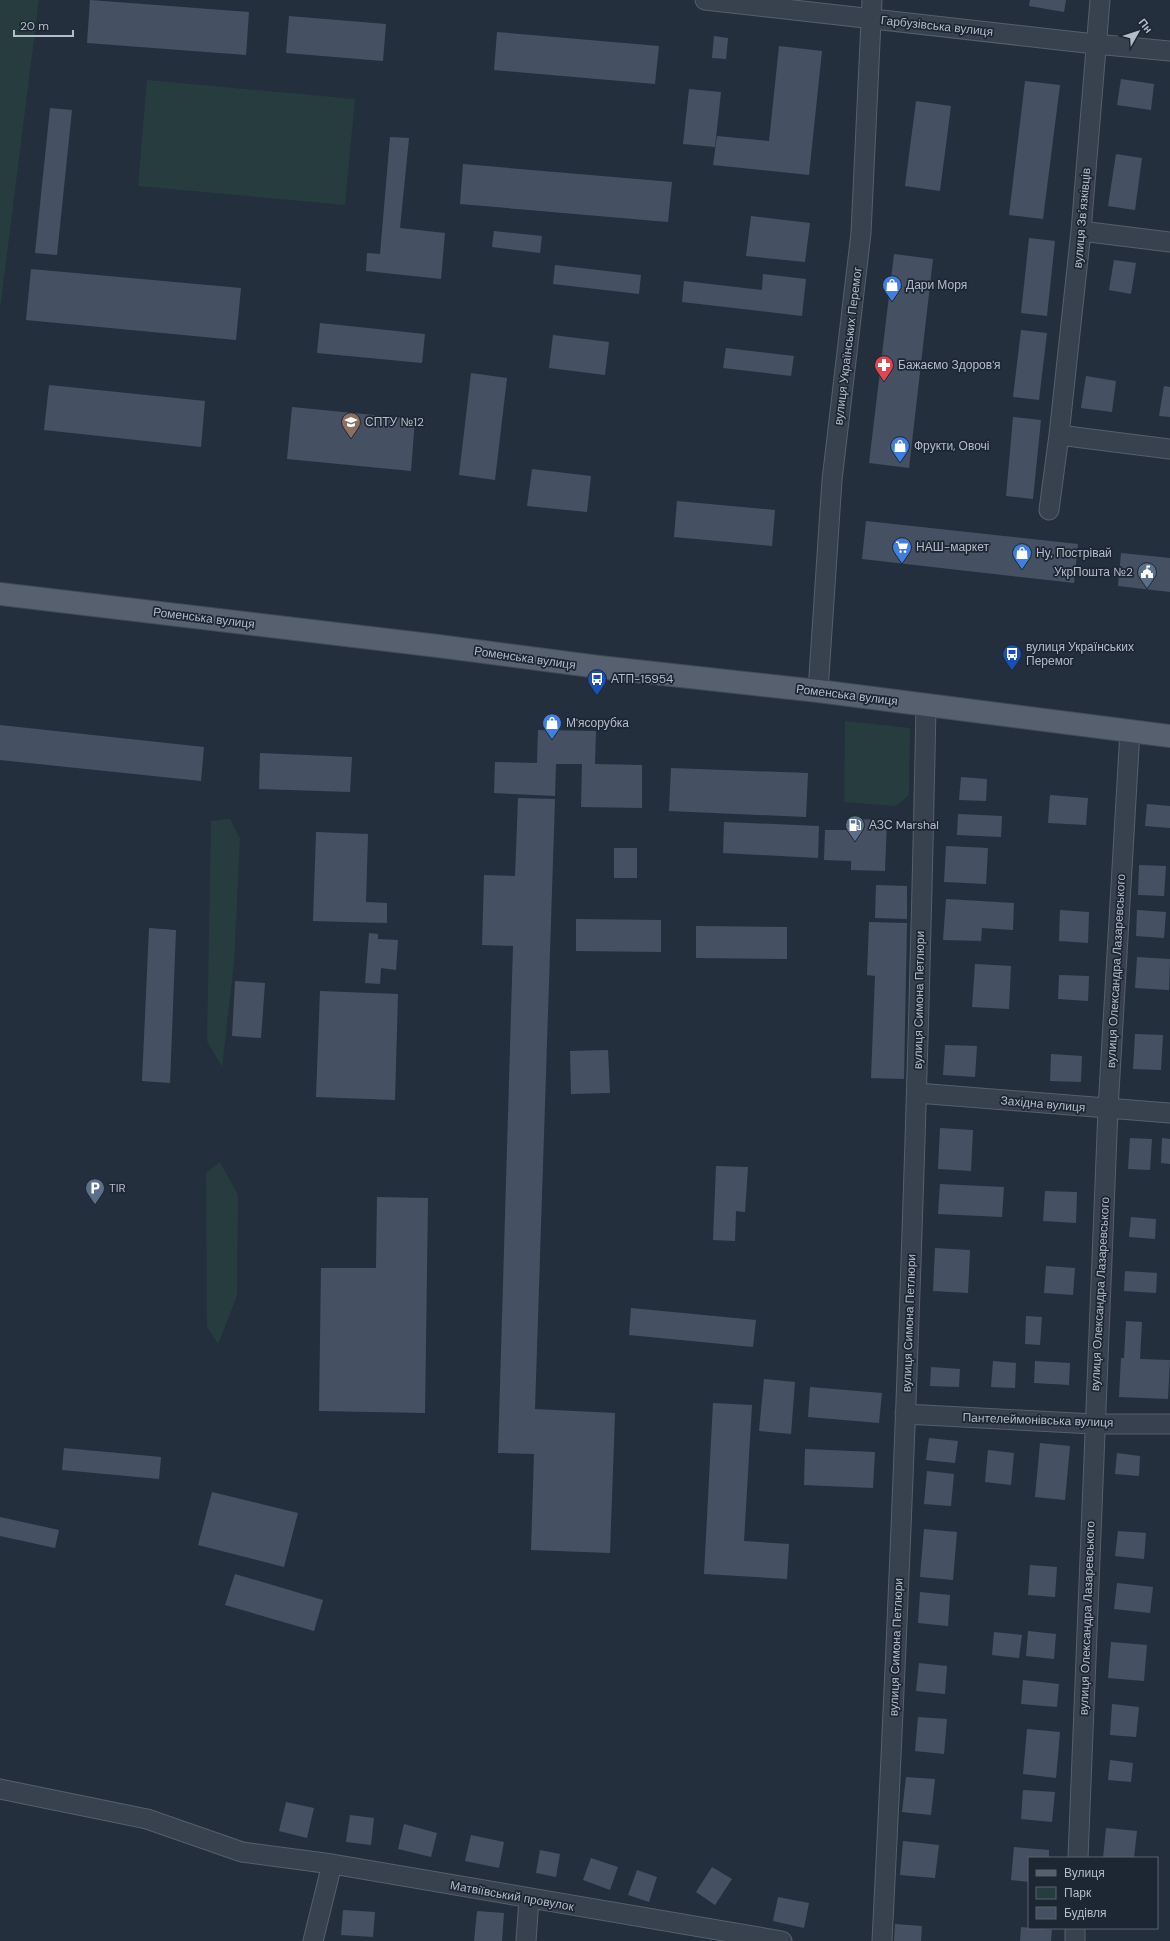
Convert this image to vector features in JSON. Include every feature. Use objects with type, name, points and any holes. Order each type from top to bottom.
[{"type":"main road","name":"Роменська вулиця","points":[[0,594],[438,646],[599,667],[818,691],[1170,736]]},
{"type":"street","name":"Гарбузівська вулиця","points":[[705,0],[1096,44],[1170,50]]},
{"type":"street","name":"вулиця Українських Перемог","points":[[818,691],[832,480],[861,233],[872,0]]},
{"type":"street","name":"вулиця Звʼязківців","points":[[1050,510],[1060,435],[1081,231],[1100,0]]},
{"type":"street","points":[[1081,231],[1170,242]]},
{"type":"street","points":[[1060,435],[1170,449]]},
{"type":"street","name":"вулиця Симона Петлюри","points":[[882,1941],[905,1414],[916,1093],[926,706]]},
{"type":"street","name":"вулиця Олександра Лазаревського","points":[[1078,1857],[1094,1424],[1108,1109],[1130,731]]},
{"type":"street","name":"Західна вулиця","points":[[916,1093],[1170,1113]]},
{"type":"street","name":"Пантелеймонівська вулиця","points":[[905,1414],[1094,1424],[1170,1424]]},
{"type":"street","name":"Матвіївський провулок","points":[[0,1789],[147,1819],[242,1852],[332,1864],[529,1899],[782,1941]]},
{"type":"street","points":[[313,1941],[332,1864]]},
{"type":"street","points":[[526,1941],[529,1899]]},
{"type":"street","points":[[1075,1941],[1076,1929]]},
{"type":"green space","points":[[0,0],[39,0],[0,309]]},
{"type":"green space","points":[[147,80],[355,99],[345,205],[138,186]]},
{"type":"green space","points":[[845,721],[910,728],[909,795],[896,806],[844,802]]},
{"type":"green space","points":[[230,819],[240,839],[234,963],[222,1067],[207,1041],[211,821]]},
{"type":"green space","points":[[220,1162],[238,1195],[237,1296],[218,1344],[207,1327],[206,1173]]},
{"type":"building","points":[[90,0],[249,12],[246,55],[87,43]]},
{"type":"building","points":[[1030,0],[1066,0],[1064,12],[1029,6]]},
{"type":"building","points":[[289,16],[386,24],[383,61],[286,53]]},
{"type":"building","points":[[497,32],[659,46],[655,84],[494,70]]},
{"type":"building","points":[[714,36],[728,38],[726,59],[712,58]]},
{"type":"building","points":[[779,46],[822,51],[809,175],[713,165],[717,136],[769,141]]},
{"type":"building","points":[[1121,79],[1154,84],[1151,110],[1117,105]]},
{"type":"building","points":[[1025,81],[1060,85],[1043,219],[1009,215]]},
{"type":"building","points":[[689,89],[721,92],[715,147],[683,144]]},
{"type":"building","points":[[916,101],[951,106],[940,191],[905,186]]},
{"type":"building","points":[[50,108],[72,110],[57,255],[35,253]]},
{"type":"building","points":[[390,137],[409,138],[400,228],[445,233],[441,279],[366,271],[367,253],[380,254]]},
{"type":"building","points":[[1116,154],[1142,158],[1135,210],[1108,206]]},
{"type":"building","points":[[463,164],[672,182],[668,222],[460,204]]},
{"type":"building","points":[[751,216],[810,223],[805,262],[746,256]]},
{"type":"building","points":[[494,231],[542,236],[540,253],[492,247]]},
{"type":"building","points":[[1029,238],[1055,241],[1047,316],[1021,313]]},
{"type":"building","points":[[894,254],[933,259],[909,468],[869,463]]},
{"type":"building","points":[[1114,260],[1136,263],[1131,294],[1109,290]]},
{"type":"building","points":[[555,265],[641,275],[639,294],[553,284]]},
{"type":"building","points":[[31,269],[241,288],[236,340],[26,320]]},
{"type":"building","points":[[763,274],[806,279],[802,316],[682,302],[684,281],[762,290]]},
{"type":"building","points":[[320,323],[425,334],[422,363],[317,353]]},
{"type":"building","points":[[1021,330],[1047,333],[1039,400],[1013,397]]},
{"type":"building","points":[[553,335],[609,342],[605,375],[549,368]]},
{"type":"building","points":[[726,348],[794,356],[791,376],[723,368]]},
{"type":"building","points":[[471,373],[507,378],[495,480],[459,475]]},
{"type":"building","points":[[1086,376],[1116,381],[1112,412],[1081,408]]},
{"type":"building","points":[[49,385],[205,401],[201,447],[44,430]]},
{"type":"building","points":[[1164,386],[1170,387],[1170,417],[1159,416]]},
{"type":"building","name":"СПТУ №12","points":[[292,407],[415,419],[411,471],[287,459]]},
{"type":"building","points":[[1013,417],[1041,420],[1033,499],[1006,496]]},
{"type":"building","points":[[532,469],[591,476],[587,512],[527,506]]},
{"type":"building","points":[[677,501],[775,510],[772,546],[674,537]]},
{"type":"building","points":[[866,521],[1078,544],[1074,583],[862,559]]},
{"type":"building","points":[[1121,553],[1170,558],[1170,592],[1118,586]]},
{"type":"building","points":[[0,725],[204,747],[201,781],[0,760]]},
{"type":"building","points":[[538,730],[596,731],[595,764],[642,765],[642,808],[581,807],[582,764],[556,764],[555,796],[494,793],[495,762],[537,763]]},
{"type":"building","points":[[260,753],[352,757],[350,792],[259,789]]},
{"type":"building","points":[[671,768],[808,773],[806,817],[669,811]]},
{"type":"building","points":[[961,777],[987,779],[986,801],[959,800]]},
{"type":"building","points":[[1050,795],[1088,798],[1086,825],[1048,823]]},
{"type":"building","points":[[518,798],[555,799],[535,1409],[615,1413],[610,1553],[531,1550],[534,1454],[498,1453],[513,946],[482,945],[484,875],[515,876]]},
{"type":"building","points":[[1147,804],[1170,806],[1170,828],[1145,826]]},
{"type":"building","points":[[958,814],[1002,816],[1001,837],[957,835]]},
{"type":"building","points":[[853,819],[887,820],[885,871],[851,870],[851,861],[824,860],[825,830],[853,830]]},
{"type":"building","points":[[724,822],[819,826],[818,858],[723,853]]},
{"type":"building","points":[[316,832],[368,834],[366,902],[387,903],[387,923],[313,921]]},
{"type":"building","points":[[946,846],[988,848],[986,884],[944,882]]},
{"type":"building","points":[[614,848],[637,848],[637,878],[614,878]]},
{"type":"building","points":[[1139,865],[1166,866],[1164,896],[1138,895]]},
{"type":"building","points":[[876,885],[907,886],[907,919],[875,918]]},
{"type":"building","points":[[946,899],[1014,903],[1013,930],[982,928],[981,941],[943,940]]},
{"type":"building","points":[[1060,910],[1089,912],[1088,943],[1059,941]]},
{"type":"building","points":[[1137,910],[1166,912],[1164,938],[1136,936]]},
{"type":"building","points":[[576,919],[661,920],[661,952],[576,951]]},
{"type":"building","points":[[869,922],[907,923],[904,1079],[871,1078],[875,976],[867,975]]},
{"type":"building","points":[[696,926],[787,927],[787,959],[696,958]]},
{"type":"building","points":[[149,928],[176,930],[170,1083],[142,1081]]},
{"type":"building","points":[[369,933],[378,934],[378,939],[398,940],[396,970],[381,968],[380,984],[365,983]]},
{"type":"building","points":[[1137,957],[1170,959],[1169,990],[1135,988]]},
{"type":"building","points":[[975,964],[1011,966],[1009,1009],[972,1007]]},
{"type":"building","points":[[1059,975],[1089,976],[1088,1001],[1058,999]]},
{"type":"building","points":[[235,981],[265,983],[261,1038],[232,1036]]},
{"type":"building","points":[[320,991],[398,994],[395,1100],[316,1097]]},
{"type":"building","points":[[1135,1034],[1163,1035],[1161,1070],[1133,1069]]},
{"type":"building","points":[[945,1045],[977,1046],[975,1077],[943,1075]]},
{"type":"building","points":[[608,1050],[610,1093],[571,1094],[570,1051]]},
{"type":"building","points":[[1051,1054],[1082,1056],[1081,1082],[1050,1081]]},
{"type":"building","points":[[940,1128],[973,1130],[971,1171],[938,1169]]},
{"type":"building","points":[[1130,1138],[1152,1139],[1150,1170],[1128,1169]]},
{"type":"building","points":[[1162,1138],[1170,1139],[1170,1164],[1161,1163]]},
{"type":"building","points":[[716,1166],[748,1167],[745,1212],[736,1211],[735,1241],[713,1240]]},
{"type":"building","points":[[940,1184],[1004,1187],[1002,1217],[938,1214]]},
{"type":"building","points":[[1045,1191],[1077,1192],[1076,1223],[1043,1221]]},
{"type":"building","points":[[377,1197],[428,1198],[425,1413],[319,1411],[321,1268],[376,1268]]},
{"type":"building","points":[[1131,1217],[1156,1219],[1155,1239],[1129,1237]]},
{"type":"building","points":[[935,1248],[970,1250],[968,1293],[933,1291]]},
{"type":"building","points":[[1046,1266],[1075,1268],[1073,1295],[1044,1293]]},
{"type":"building","points":[[1125,1271],[1157,1273],[1156,1293],[1124,1291]]},
{"type":"building","points":[[631,1308],[756,1320],[753,1347],[629,1335]]},
{"type":"building","points":[[1026,1316],[1042,1317],[1040,1345],[1025,1344]]},
{"type":"building","points":[[1126,1321],[1142,1322],[1140,1359],[1170,1360],[1168,1399],[1119,1397],[1121,1358],[1124,1358]]},
{"type":"building","points":[[993,1361],[1016,1363],[1015,1388],[991,1387]]},
{"type":"building","points":[[1035,1361],[1070,1363],[1069,1385],[1034,1383]]},
{"type":"building","points":[[931,1367],[960,1369],[959,1387],[930,1386]]},
{"type":"building","points":[[764,1379],[795,1382],[791,1434],[759,1431]]},
{"type":"building","points":[[810,1387],[882,1393],[879,1423],[808,1417]]},
{"type":"building","points":[[713,1403],[752,1405],[744,1541],[789,1544],[787,1579],[704,1574]]},
{"type":"building","points":[[929,1438],[958,1441],[955,1463],[926,1460]]},
{"type":"building","points":[[1040,1443],[1070,1446],[1065,1500],[1035,1497]]},
{"type":"building","points":[[64,1448],[161,1457],[159,1479],[62,1470]]},
{"type":"building","points":[[805,1449],[875,1452],[873,1488],[804,1485]]},
{"type":"building","points":[[988,1450],[1014,1453],[1011,1485],[985,1482]]},
{"type":"building","points":[[1117,1453],[1140,1456],[1139,1476],[1115,1474]]},
{"type":"building","points":[[927,1471],[954,1474],[951,1506],[924,1504]]},
{"type":"building","points":[[212,1492],[298,1513],[284,1567],[198,1545]]},
{"type":"building","points":[[0,1517],[59,1530],[55,1548],[0,1536]]},
{"type":"building","points":[[924,1529],[957,1532],[953,1580],[920,1577]]},
{"type":"building","points":[[1118,1531],[1146,1533],[1144,1559],[1115,1556]]},
{"type":"building","points":[[1030,1565],[1057,1567],[1055,1597],[1028,1595]]},
{"type":"building","points":[[235,1574],[323,1600],[314,1631],[225,1605]]},
{"type":"building","points":[[1117,1583],[1153,1587],[1150,1613],[1114,1609]]},
{"type":"building","points":[[920,1592],[950,1595],[948,1626],[918,1623]]},
{"type":"building","points":[[1028,1631],[1056,1634],[1054,1659],[1026,1656]]},
{"type":"building","points":[[994,1632],[1022,1635],[1019,1658],[992,1655]]},
{"type":"building","points":[[1111,1642],[1147,1645],[1144,1681],[1108,1678]]},
{"type":"building","points":[[919,1663],[947,1666],[945,1694],[916,1691]]},
{"type":"building","points":[[1023,1680],[1059,1684],[1057,1707],[1021,1704]]},
{"type":"building","points":[[1112,1704],[1139,1707],[1136,1737],[1110,1735]]},
{"type":"building","points":[[918,1717],[947,1719],[944,1754],[915,1751]]},
{"type":"building","points":[[1027,1729],[1060,1732],[1056,1778],[1023,1774]]},
{"type":"building","points":[[1110,1760],[1133,1763],[1131,1782],[1108,1780]]},
{"type":"building","points":[[906,1777],[935,1779],[931,1815],[902,1812]]},
{"type":"building","points":[[1023,1790],[1055,1792],[1052,1822],[1021,1819]]},
{"type":"building","points":[[286,1802],[314,1808],[307,1838],[279,1831]]},
{"type":"building","points":[[350,1815],[374,1818],[371,1845],[346,1842]]},
{"type":"building","points":[[404,1824],[437,1833],[431,1857],[398,1849]]},
{"type":"building","points":[[1106,1828],[1137,1831],[1134,1857],[1103,1857]]},
{"type":"building","points":[[471,1835],[504,1842],[499,1868],[465,1861]]},
{"type":"building","points":[[903,1841],[939,1845],[935,1878],[900,1875]]},
{"type":"building","points":[[1014,1847],[1049,1850],[1049,1857],[1028,1857],[1028,1882],[1011,1880]]},
{"type":"building","points":[[540,1850],[560,1854],[556,1877],[536,1873]]},
{"type":"building","points":[[591,1858],[618,1867],[610,1890],[583,1880]]},
{"type":"building","points":[[712,1867],[732,1879],[715,1905],[696,1892]]},
{"type":"building","points":[[637,1870],[657,1877],[649,1902],[628,1895]]},
{"type":"building","points":[[778,1897],[809,1903],[804,1928],[773,1921]]},
{"type":"building","points":[[343,1910],[375,1912],[373,1937],[341,1935]]},
{"type":"building","points":[[477,1911],[504,1913],[502,1941],[474,1941]]},
{"type":"building","points":[[895,1924],[922,1926],[921,1941],[894,1941]]},
{"type":"building","points":[[1021,1927],[1028,1928],[1028,1929],[1052,1930],[1051,1941],[1020,1941]]},
{"type":"place","name":"Дари Моря","points":[[892,302]]},
{"type":"place","name":"Бажаємо Здоров'я","points":[[884,382]]},
{"type":"place","name":"СПТУ №12","points":[[351,439]]},
{"type":"place","name":"Фрукти, Овочі","points":[[900,463]]},
{"type":"place","name":"НАШ-маркет","points":[[902,564]]},
{"type":"place","name":"Ну, Пострівай","points":[[1022,570]]},
{"type":"place","name":"УкрПошта №2","points":[[1147,589]]},
{"type":"place","name":"вулиця Українських Перемог","points":[[1012,671]]},
{"type":"place","name":"АТП-15954","points":[[597,696]]},
{"type":"place","name":"М'ясорубка","points":[[552,740]]},
{"type":"place","name":"АЗС Marshal","points":[[855,842]]},
{"type":"place","name":"TIR","points":[[95,1205]]}]
